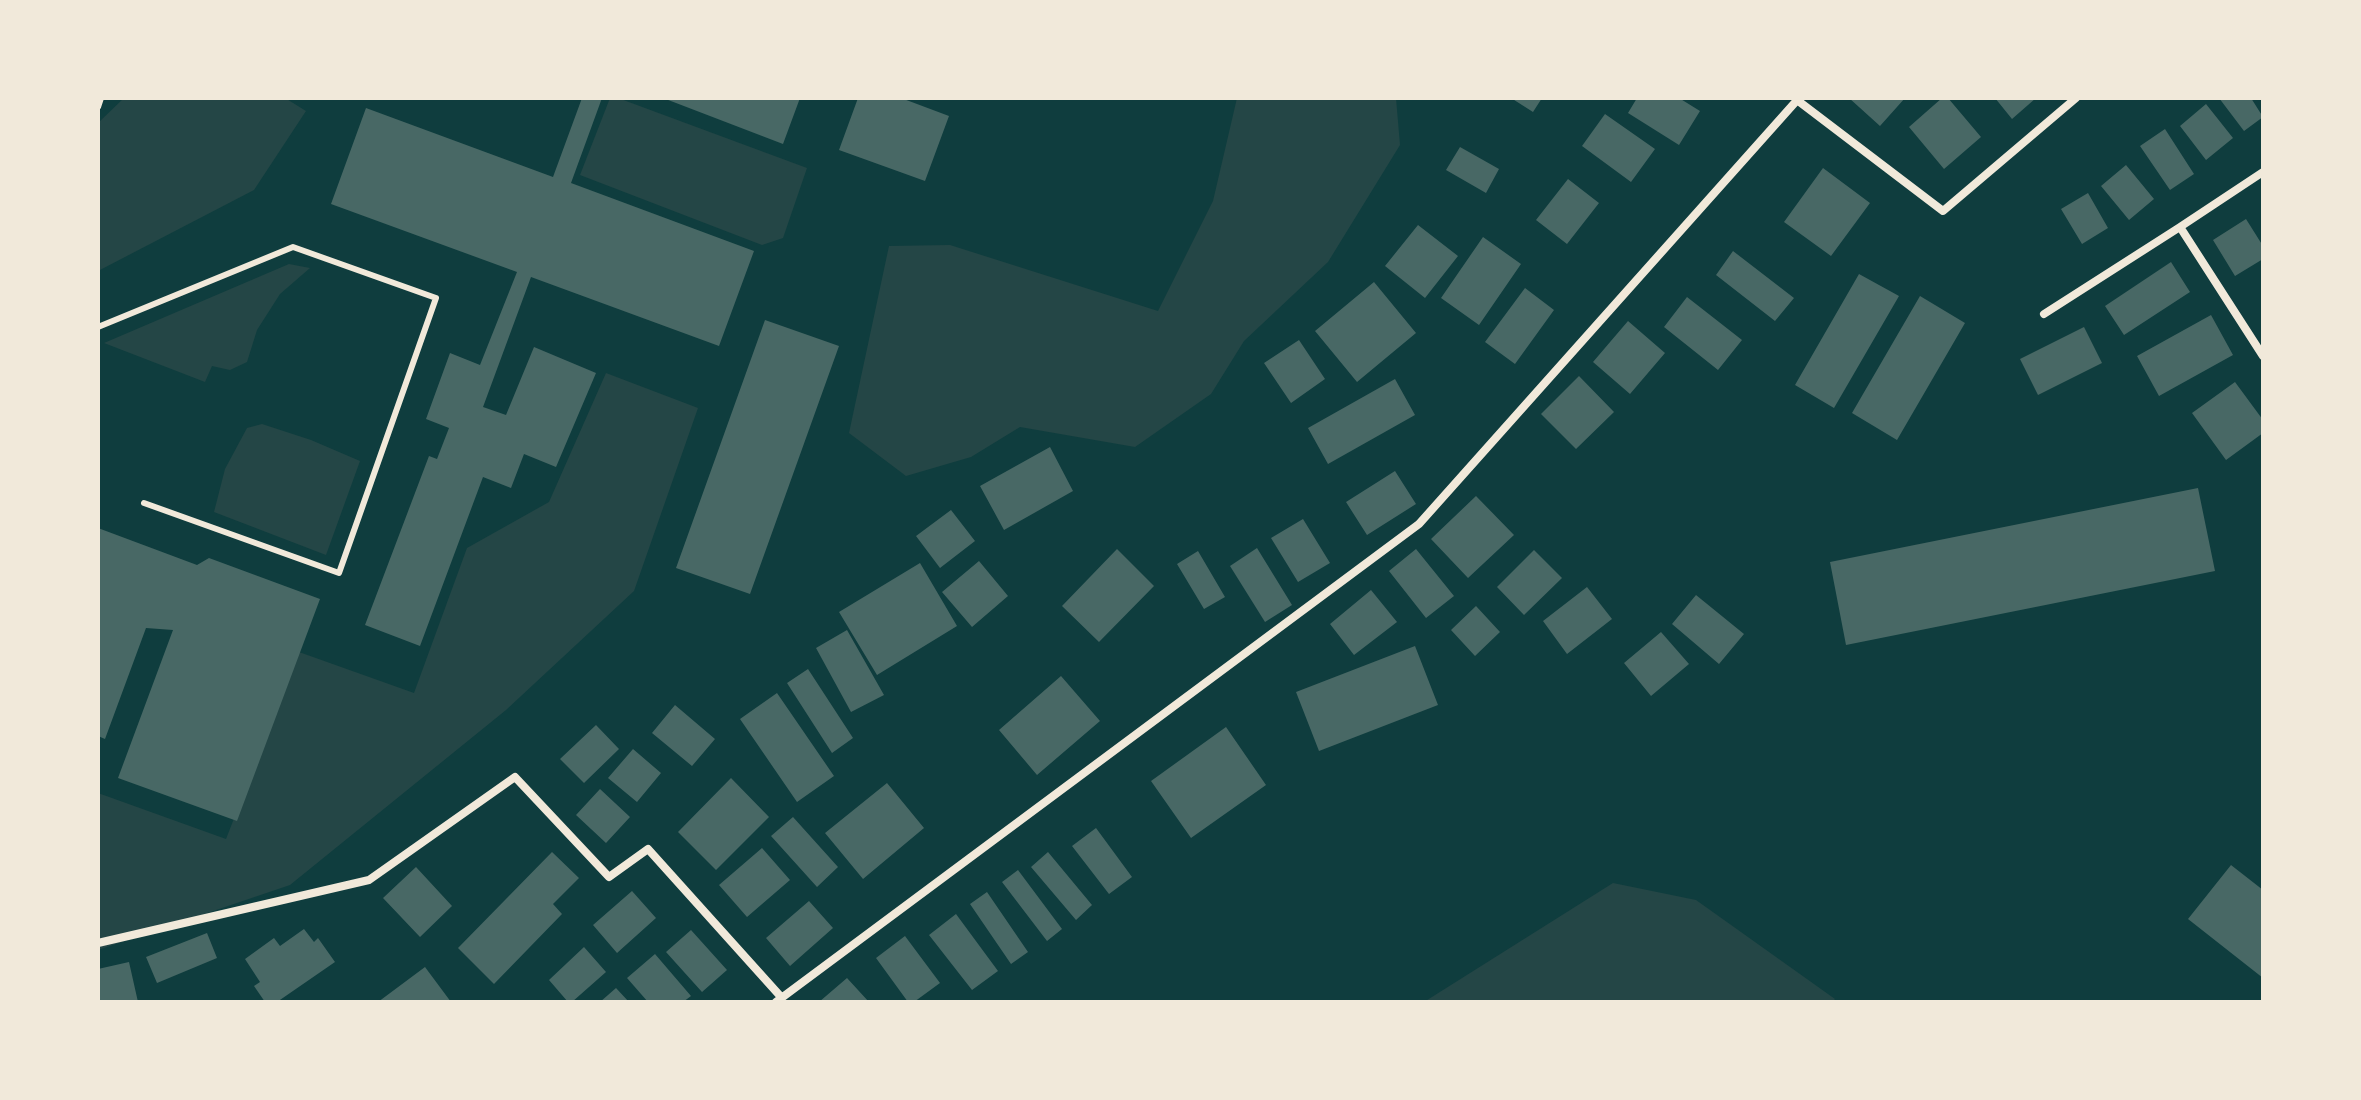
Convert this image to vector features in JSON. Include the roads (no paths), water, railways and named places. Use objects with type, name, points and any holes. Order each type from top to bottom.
[{"type":"street","points":[[98,943],[369,880],[515,777],[609,877],[648,849],[779,1000],[1419,524],[1798,99],[1943,211],[2076,98]]},
{"type":"street","points":[[2044,314],[2263,172]]},
{"type":"street","points":[[2180,227],[2263,356]]},
{"type":"lane","points":[[98,107],[101,98]]},
{"type":"lane","points":[[98,327],[293,247],[436,298],[339,573],[144,503]]}]
